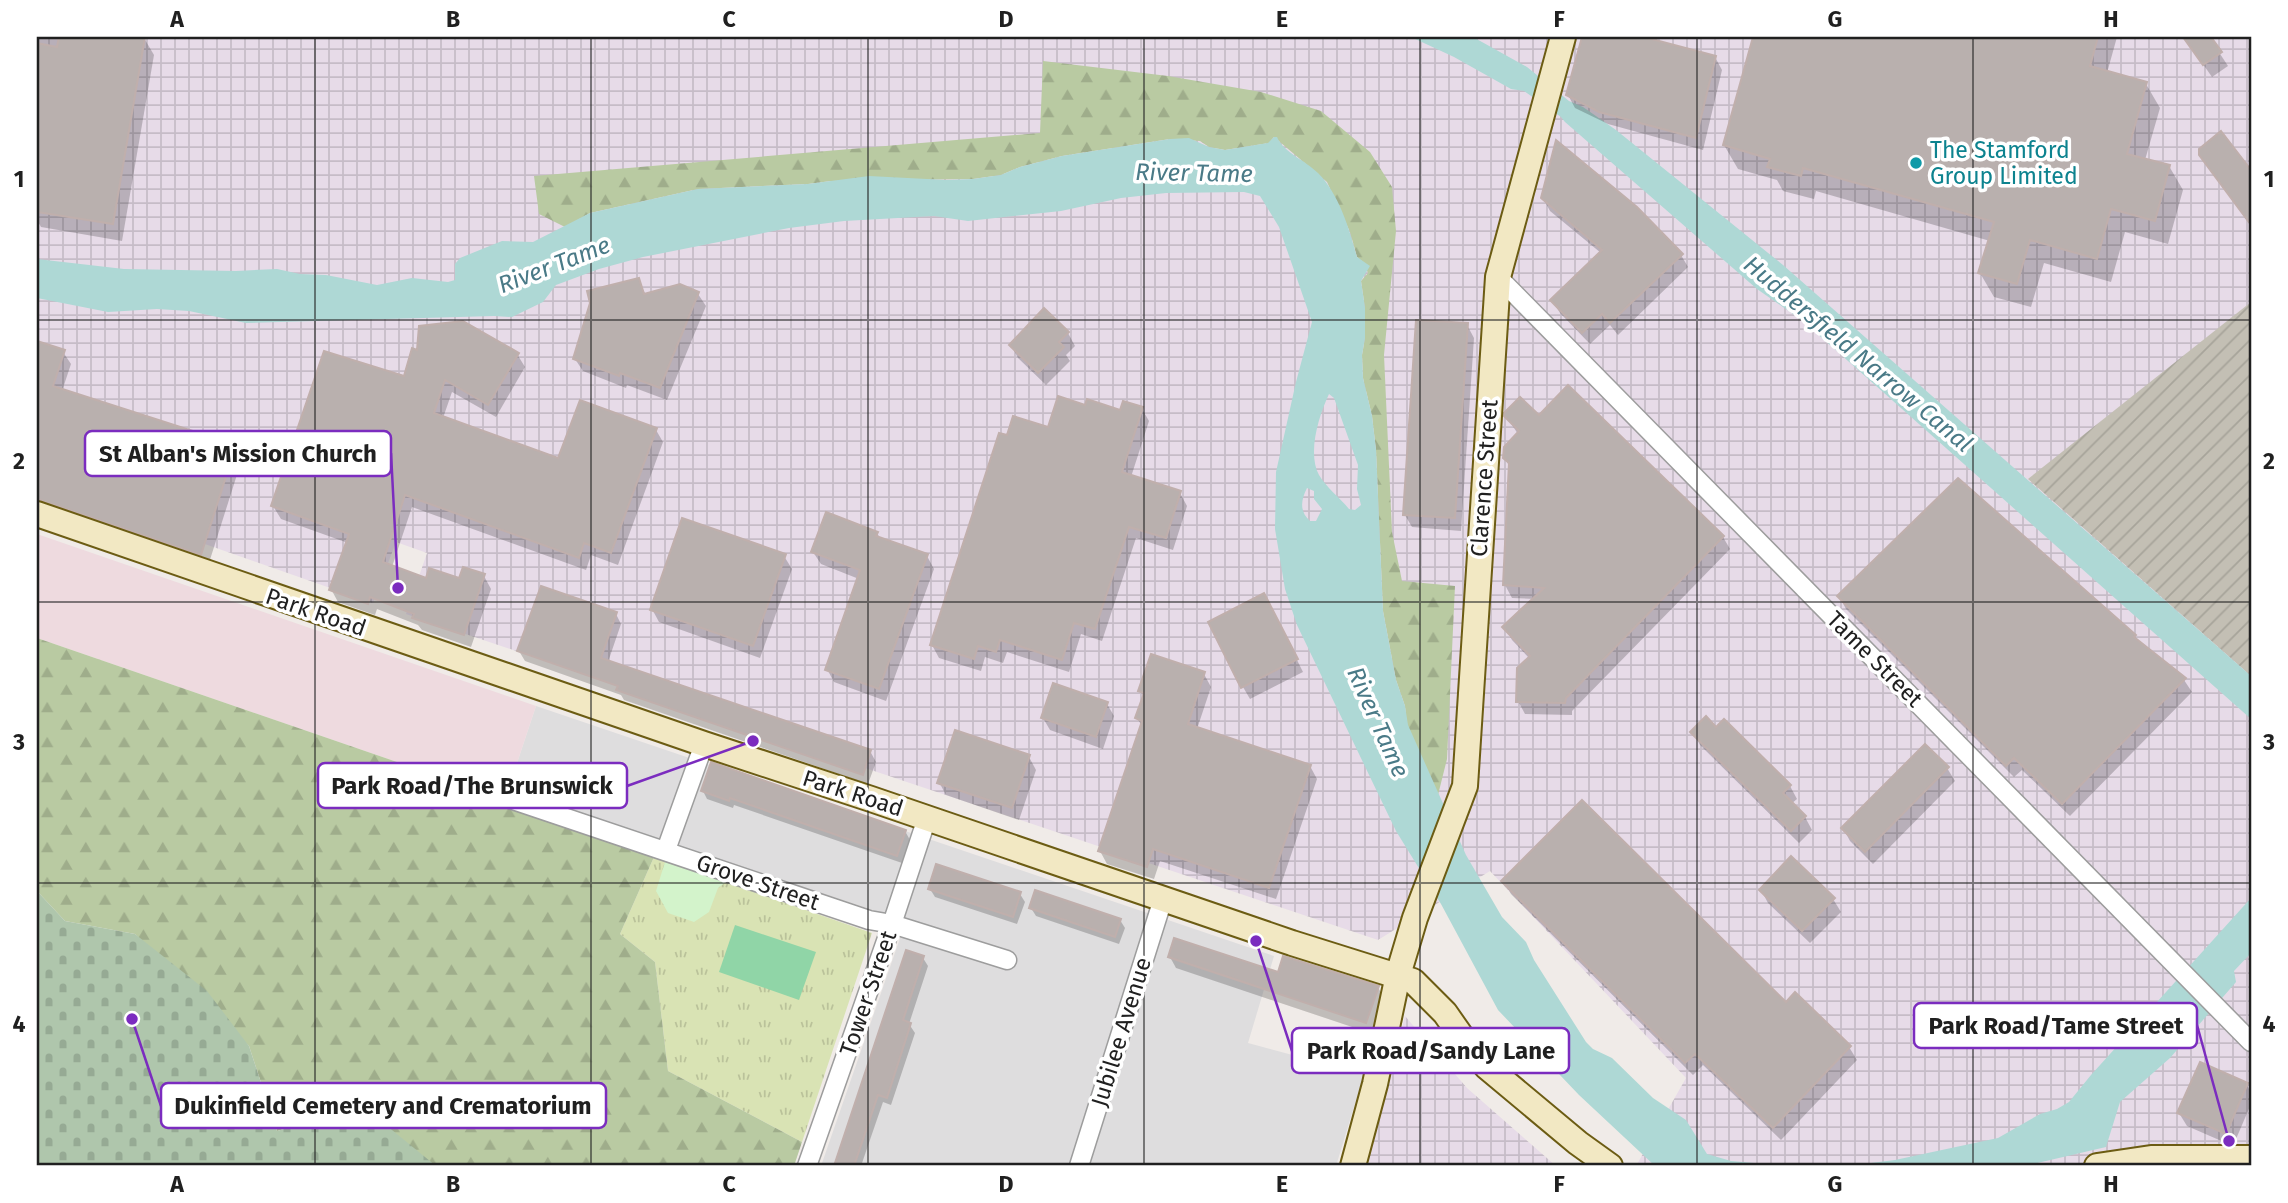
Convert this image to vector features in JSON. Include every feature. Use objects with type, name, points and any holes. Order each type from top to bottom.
[{"type":"main road","name":"Clarence Street","points":[[1353,1166],[1375,1084],[1398,975],[1415,918],[1465,786],[1498,277],[1563,37]]},
{"type":"main road","name":"Park Road","points":[[37,514],[704,744],[1292,943],[1413,981],[1424,990],[1487,1067],[1558,1127],[1610,1166]]},
{"type":"main road","points":[[2113,1164],[2151,1158],[2251,1158]]},
{"type":"street","name":"Tame Street","points":[[1498,277],[2251,1042]]},
{"type":"street","points":[[666,850],[704,744]]},
{"type":"street","name":"Grove Street","points":[[510,799],[869,920],[892,924],[1007,960]]},
{"type":"street","name":"Tower Street","points":[[807,1166],[927,818]]},
{"type":"street","name":"Jubilee Avenue","points":[[1079,1166],[1163,898]]},
{"type":"shaded area","points":[[37,37],[2251,37],[2251,1166],[1636,1166],[1686,1078],[1490,871],[1378,940],[406,614],[427,553],[396,542],[373,603],[37,485]]},
{"type":"shaded area","points":[[2251,302],[2251,676],[2028,479]]},
{"type":"shaded area","points":[[37,534],[536,706],[508,790],[487,793],[37,638]]},
{"type":"shaded area","points":[[536,706],[1274,956],[1248,1043],[1364,1074],[1336,1166],[821,1166],[906,921],[508,790]]},
{"type":"shaded area","points":[[1405,1016],[1467,1088],[1556,1166],[1366,1166]]},
{"type":"green space","points":[[1043,61],[1168,76],[1261,92],[1321,111],[1370,152],[1392,187],[1396,231],[1384,355],[1392,532],[1402,581],[1455,586],[1447,759],[1438,795],[1407,725],[1383,611],[1376,450],[1372,416],[1363,378],[1365,308],[1361,281],[1368,273],[1363,262],[1357,257],[1350,232],[1327,182],[1274,137],[1269,143],[1225,150],[1209,147],[1200,141],[1170,139],[1062,156],[1001,175],[973,179],[831,181],[698,189],[590,213],[565,227],[539,214],[534,176],[1040,133]]},
{"type":"green space","points":[[37,638],[487,793],[504,806],[654,857],[620,934],[655,962],[668,1071],[802,1142],[794,1166],[436,1166],[328,1116],[277,1131],[249,1046],[135,934],[65,921],[37,891]]},
{"type":"green space","points":[[654,857],[872,933],[802,1142],[668,1071],[655,962],[620,934]]},
{"type":"green space","points":[[665,862],[726,882],[718,888],[709,912],[694,922],[668,913],[656,891]]},
{"type":"green space","points":[[37,891],[65,921],[135,934],[207,991],[249,1046],[277,1131],[328,1116],[381,1121],[436,1166],[37,1166]]},
{"type":"green space","points":[[735,925],[816,952],[799,1000],[719,972]]},
{"type":"water","name":"Huddersfield Narrow Canal","points":[[1411,37],[1473,37],[1527,67],[1569,101],[1583,107],[1616,130],[1783,265],[2251,676],[2251,719],[1803,321],[1757,289],[1561,117],[1524,91],[1511,89]]},
{"type":"water","name":"River Tame","points":[[1277,137],[1285,148],[1313,168],[1325,181],[1342,212],[1357,257],[1370,266],[1361,281],[1365,308],[1362,355],[1363,378],[1372,416],[1376,450],[1383,611],[1408,725],[1466,855],[1502,917],[1526,942],[1534,960],[1593,1049],[1612,1058],[1653,1098],[1686,1120],[1707,1154],[1731,1161],[1790,1166],[1655,1166],[1579,1095],[1498,1010],[1441,904],[1396,831],[1297,625],[1285,589],[1275,529],[1276,472],[1312,322],[1279,227],[1260,196],[1244,192],[1166,193],[1121,198],[1061,211],[968,221],[934,216],[844,221],[789,228],[643,257],[599,269],[556,285],[543,302],[512,317],[246,323],[189,311],[157,309],[108,312],[37,298],[37,259],[124,269],[277,269],[377,285],[412,278],[448,282],[455,280],[455,264],[460,258],[502,241],[533,242],[590,213],[698,189],[808,184],[869,176],[973,179],[1001,175],[1062,156],[1170,139],[1189,138],[1209,147],[1225,150],[1268,143]],"holes":[[[1329,394],[1334,398],[1358,465],[1357,489],[1361,505],[1355,510],[1349,509],[1329,488],[1316,466],[1314,445]],[[1307,488],[1314,491],[1314,499],[1322,509],[1316,521],[1310,521],[1303,509],[1302,501]]]},
{"type":"water","points":[[2251,898],[2251,953],[2234,971],[2236,982],[2170,1058],[2120,1102],[2106,1147],[2024,1166],[1847,1166],[1895,1160],[1998,1138],[2040,1114],[2069,1102]]},
{"type":"building","points":[[59,37],[145,37],[113,224],[37,212],[37,43],[57,47]]},
{"type":"building","points":[[1582,37],[1644,37],[1716,56],[1696,138],[1599,112],[1566,95]]},
{"type":"building","name":"The Stamford Group Limited","points":[[1753,37],[2098,37],[2090,66],[2147,82],[2127,154],[2170,165],[2155,221],[2111,209],[2097,259],[2030,240],[2017,284],[1978,273],[1994,222],[1803,168],[1801,176],[1767,167],[1770,159],[1723,145]]},
{"type":"building","points":[[2183,37],[2211,37],[2222,52],[2203,65]]},
{"type":"building","points":[[2221,131],[2251,170],[2251,225],[2199,155],[2199,149]]},
{"type":"building","points":[[1556,140],[1637,207],[1683,254],[1610,323],[1602,314],[1582,333],[1550,300],[1602,250],[1541,198]]},
{"type":"building","points":[[639,278],[644,294],[680,284],[699,292],[660,388],[573,359],[590,303],[587,291]]},
{"type":"building","points":[[1044,308],[1069,332],[1059,342],[1064,347],[1038,373],[1009,345]]},
{"type":"building","points":[[1416,320],[1468,323],[1455,518],[1403,515]]},
{"type":"building","points":[[463,321],[519,353],[488,405],[445,380],[434,413],[558,458],[580,400],[657,428],[611,553],[584,543],[579,558],[405,495],[383,562],[426,578],[429,568],[459,578],[463,567],[485,574],[464,635],[412,618],[414,614],[370,597],[368,604],[329,590],[349,534],[271,506],[324,351],[404,376],[412,348],[417,350],[419,326]]},
{"type":"building","points":[[37,341],[65,350],[53,386],[236,445],[201,555],[37,499]]},
{"type":"building","points":[[1568,385],[1724,536],[1566,698],[1565,703],[1516,702],[1517,668],[1530,656],[1502,627],[1544,588],[1503,585],[1509,463],[1503,458],[1504,447],[1519,431],[1504,413],[1520,397],[1539,415]]},
{"type":"building","points":[[1058,396],[1085,405],[1087,399],[1120,410],[1123,401],[1143,407],[1122,472],[1181,491],[1166,538],[1129,527],[1095,629],[1074,623],[1062,660],[1000,640],[996,652],[978,646],[974,659],[930,645],[999,433],[1007,435],[1013,416],[1048,427]]},
{"type":"building","points":[[1958,478],[2136,635],[2134,637],[2186,678],[2062,804],[2014,758],[2006,766],[1837,596]]},
{"type":"building","points":[[826,512],[878,532],[876,536],[928,554],[879,689],[825,670],[860,570],[811,552]]},
{"type":"building","points":[[682,518],[786,554],[753,646],[650,610]]},
{"type":"building","points":[[541,586],[617,612],[601,658],[871,750],[863,775],[616,690],[618,686],[517,651]]},
{"type":"building","points":[[1264,593],[1298,659],[1241,688],[1208,622]]},
{"type":"building","points":[[1151,654],[1205,672],[1188,724],[1311,765],[1269,888],[1153,849],[1147,867],[1098,851],[1142,721],[1135,718],[1144,693],[1138,691]]},
{"type":"building","points":[[1053,683],[1108,702],[1096,737],[1041,718]]},
{"type":"building","points":[[1706,716],[1716,727],[1724,719],[1791,785],[1783,793],[1806,816],[1791,831],[1690,732]]},
{"type":"building","points":[[955,730],[1030,755],[1012,808],[937,783]]},
{"type":"building","points":[[1925,744],[1949,767],[1865,852],[1841,828]]},
{"type":"building","points":[[711,762],[906,830],[897,856],[730,798],[729,801],[701,791]]},
{"type":"building","points":[[1582,800],[1786,1002],[1795,992],[1851,1046],[1773,1128],[1695,1054],[1685,1063],[1501,881]]},
{"type":"building","points":[[1791,856],[1835,898],[1802,931],[1759,890]]},
{"type":"building","points":[[936,864],[1021,892],[1013,917],[928,889]]},
{"type":"building","points":[[1035,890],[1121,919],[1115,937],[1029,908]]},
{"type":"building","points":[[1174,938],[1278,972],[1283,956],[1379,986],[1366,1023],[1168,957]]},
{"type":"building","points":[[906,950],[924,956],[903,1020],[911,1023],[887,1098],[878,1095],[854,1166],[834,1166]]},
{"type":"building","points":[[2200,1062],[2248,1083],[2226,1134],[2177,1113]]},
{"type":"place","name":"The Stamford Group Limited","points":[[1916,163]]},
{"type":"place","name":"St Alban's Mission Church","points":[[398,588]]},
{"type":"place","name":"Park Road/The Brunswick","points":[[753,741]]},
{"type":"place","name":"Park Road/Sandy Lane","points":[[1256,941]]},
{"type":"place","name":"Dukinfield Cemetery and Crematorium","points":[[132,1019]]},
{"type":"place","name":"Park Road/Tame Street","points":[[2229,1141]]}]
